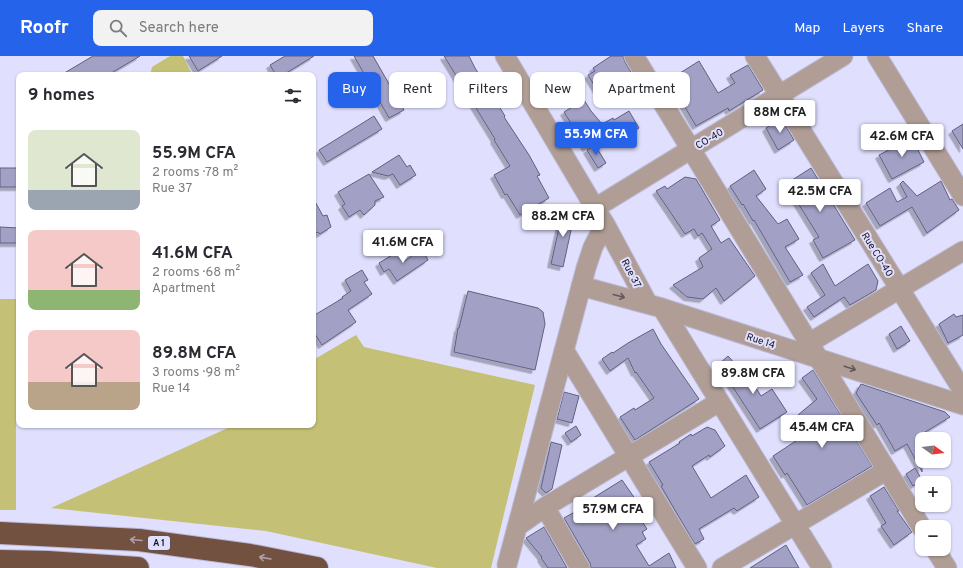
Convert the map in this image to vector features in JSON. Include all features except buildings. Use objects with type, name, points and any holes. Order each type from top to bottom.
[{"type":"highway","name":"A 1","points":[[0,533],[139,540],[250,556],[317,568]]},
{"type":"highway","points":[[0,561],[48,562],[138,568]]},
{"type":"street","name":"Rue 37","points":[[505,56],[655,306],[719,402],[822,568]]},
{"type":"street","points":[[634,56],[917,520]]},
{"type":"street","name":"Rue CO-40","points":[[755,56],[963,391]]},
{"type":"street","name":"CO-40","points":[[595,208],[843,56]]},
{"type":"street","points":[[876,56],[963,196]]},
{"type":"street","points":[[507,565],[589,257],[605,224]]},
{"type":"street","points":[[814,351],[900,289],[963,252]]},
{"type":"street","name":"Rue 14","points":[[581,286],[814,351],[963,405]]},
{"type":"street","points":[[564,350],[697,568]]},
{"type":"street","points":[[518,526],[545,507],[719,402]]},
{"type":"street","points":[[722,568],[887,470]]},
{"type":"street","points":[[545,507],[580,568]]},
{"type":"street","points":[[939,556],[947,568]]},
{"type":"shaded area","points":[[170,56],[183,56],[191,72],[151,72],[152,67]]},
{"type":"shaded area","points":[[0,299],[16,299],[16,510],[0,510]]},
{"type":"shaded area","points":[[356,335],[364,347],[535,385],[491,568],[437,568],[266,531],[51,508],[228,428],[316,428],[316,358]]}]
